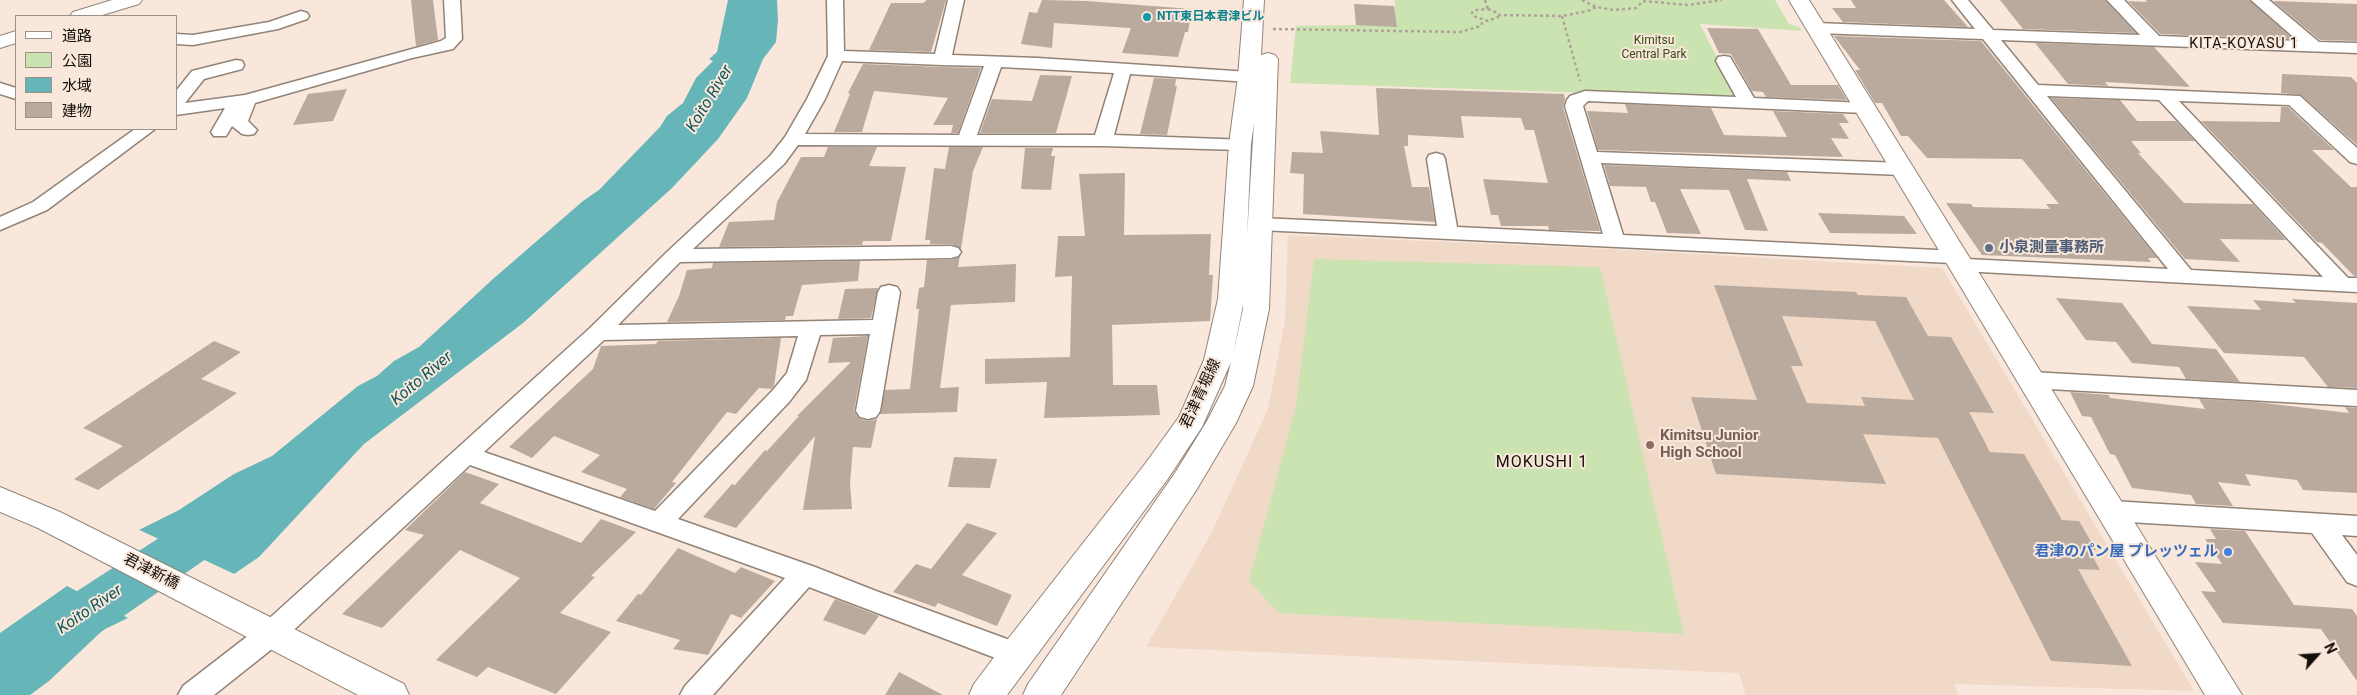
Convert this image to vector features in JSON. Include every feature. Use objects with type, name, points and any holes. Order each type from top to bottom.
[{"type":"main road","points":[[93,15],[132,0]]},
{"type":"main road","name":"君津青堀線","points":[[987,695],[1016,654],[1156,472],[1192,420],[1218,360],[1231,299],[1240,144],[1249,77],[1254,0]]},
{"type":"main road","name":"君津青堀線","points":[[1041,695],[1186,481],[1221,423],[1239,386],[1256,308],[1271,0]]},
{"type":"main road","points":[[1799,0],[2224,695]]},
{"type":"main road","points":[[0,42],[15,37]]},
{"type":"main road","name":"君津新橋","points":[[0,500],[49,520],[391,695]]},
{"type":"street","points":[[178,110],[246,102],[408,54],[447,45],[454,39],[452,0]]},
{"type":"street","points":[[193,695],[262,628],[464,454],[598,333],[674,256],[750,188],[777,160],[793,139],[816,99],[836,56],[835,0]]},
{"type":"street","points":[[942,60],[956,0]]},
{"type":"street","points":[[1960,0],[2185,276]]},
{"type":"street","points":[[2115,0],[2155,41]]},
{"type":"street","points":[[2259,0],[2315,47]]},
{"type":"street","points":[[178,39],[193,40],[272,26],[302,16]]},
{"type":"street","points":[[1816,28],[2357,48]]},
{"type":"street","points":[[836,56],[994,62],[1249,77]]},
{"type":"street","points":[[1724,61],[1748,103]]},
{"type":"street","points":[[966,141],[994,62]]},
{"type":"street","points":[[178,100],[198,75],[236,65]]},
{"type":"street","points":[[1103,140],[1124,70]]},
{"type":"street","points":[[0,88],[15,94]]},
{"type":"street","points":[[2033,90],[2294,100],[2357,158]]},
{"type":"street","points":[[2164,95],[2349,285]]},
{"type":"street","points":[[1615,241],[1574,106],[1576,100],[1585,96],[1865,108]]},
{"type":"street","points":[[246,102],[239,122],[248,130]]},
{"type":"street","points":[[220,132],[230,113],[246,102]]},
{"type":"street","points":[[0,224],[40,206],[145,130]]},
{"type":"street","points":[[793,139],[1103,140],[1240,144]]},
{"type":"street","points":[[1589,158],[1902,169]]},
{"type":"street","points":[[1436,159],[1448,233]]},
{"type":"street","points":[[1260,224],[1615,241],[2349,285]]},
{"type":"street","points":[[674,256],[951,252]]},
{"type":"street","points":[[868,411],[889,292]]},
{"type":"street","points":[[598,333],[882,327]]},
{"type":"street","points":[[660,522],[781,396],[798,375],[810,329]]},
{"type":"street","points":[[2032,380],[2357,398]]},
{"type":"street","points":[[464,454],[805,574],[866,599],[1016,654]]},
{"type":"street","points":[[2112,511],[2357,526]]},
{"type":"street","points":[[2320,524],[2357,574]]},
{"type":"street","points":[[695,695],[805,574]]},
{"type":"path","points":[[1485,0],[1488,9]]},
{"type":"path","points":[[1582,0],[1596,7],[1626,10],[1636,8],[1644,0],[1688,5],[1722,0]]},
{"type":"path","points":[[1498,15],[1496,19],[1483,20],[1476,19],[1472,12],[1488,9],[1498,15],[1562,16],[1588,11],[1596,7]]},
{"type":"path","points":[[1562,16],[1585,96]]},
{"type":"path","points":[[1269,29],[1460,32],[1481,26],[1483,20]]},
{"type":"shaded area","name":"Kimitsu Junior High School","points":[[1288,235],[1607,249],[1942,268],[2194,691],[1954,684],[1958,695],[1746,695],[1739,673],[1146,647],[1212,532],[1268,409],[1285,321]]},
{"type":"green space","name":"Kimitsu Central Park","points":[[1395,0],[1775,0],[1789,24],[1799,27],[1802,31],[1700,24],[1737,98],[1290,83],[1296,26],[1394,24]]},
{"type":"green space","points":[[1314,259],[1600,267],[1684,634],[1279,613],[1249,581],[1296,406]]},
{"type":"water","points":[[728,0],[777,0],[776,42],[763,59],[747,98],[718,139],[672,188],[523,323],[364,444],[259,557],[234,574],[139,530],[179,510],[234,474],[272,456],[358,386],[377,376],[394,361],[419,347],[493,279],[583,201],[599,190],[660,127],[667,116],[683,103],[696,78],[713,61],[709,59],[717,52]]},
{"type":"water","points":[[67,586],[128,618],[103,630],[49,681],[30,695],[0,695],[0,633]]},
{"type":"pier","points":[[137,529],[236,576],[233,577],[138,533]]},
{"type":"building","points":[[411,0],[433,0],[438,40],[416,46]]},
{"type":"building","points":[[927,0],[946,0],[931,52],[869,50],[891,3],[923,3]]},
{"type":"building","points":[[1042,0],[1086,1],[1192,9],[1188,32],[1185,32],[1178,57],[1122,53],[1131,28],[1054,23],[1052,48],[1021,44],[1029,12],[1037,13]]},
{"type":"building","points":[[1851,0],[1944,0],[1968,27],[1843,22],[1832,8],[1856,8]]},
{"type":"building","points":[[2000,0],[2105,0],[2136,33],[2023,29]]},
{"type":"building","points":[[2145,0],[2249,0],[2293,39],[2160,34],[2128,1],[2148,2]]},
{"type":"building","points":[[2273,1],[2357,4],[2357,41],[2320,40]]},
{"type":"building","points":[[1354,4],[1394,6],[1397,27],[1356,25]]},
{"type":"building","points":[[1707,28],[1758,29],[1791,85],[1838,85],[1847,100],[1766,97],[1763,92],[1752,91],[1731,54],[1719,53]]},
{"type":"building","points":[[1834,36],[1981,41],[2157,258],[2148,258],[2151,262],[1982,255],[1946,203],[1971,204],[1973,207],[2050,209],[2046,204],[2059,204],[2022,159],[1927,158],[1908,136],[1901,136],[1882,103],[1875,103],[1855,70],[1860,70]]},
{"type":"building","points":[[2035,43],[2154,47],[2190,87],[2105,82],[2108,86],[2068,84]]},
{"type":"building","points":[[863,64],[981,68],[958,133],[951,133],[953,125],[933,125],[948,98],[874,91],[862,132],[834,132],[850,94],[848,93]]},
{"type":"building","points":[[2282,74],[2351,77],[2357,83],[2357,145],[2301,95],[2281,93]]},
{"type":"building","points":[[1040,75],[1072,76],[1056,133],[980,133],[992,99],[1032,101]]},
{"type":"building","points":[[1154,78],[1176,79],[1175,86],[1177,86],[1167,135],[1140,134]]},
{"type":"building","points":[[1376,88],[1564,94],[1563,107],[1600,231],[1549,230],[1548,226],[1501,226],[1498,215],[1491,215],[1483,179],[1548,183],[1534,130],[1525,130],[1521,118],[1461,116],[1464,138],[1408,135],[1408,146],[1404,146],[1412,187],[1429,187],[1435,222],[1303,214],[1304,174],[1290,173],[1292,152],[1323,153],[1320,131],[1379,135]]},
{"type":"building","points":[[347,89],[333,121],[293,125],[308,94]]},
{"type":"building","points":[[2051,98],[2120,100],[2137,121],[2176,121],[2195,141],[2131,141],[2141,153],[2138,153],[2184,203],[2253,204],[2286,240],[2220,239],[2240,262],[2185,259]]},
{"type":"building","points":[[1625,104],[1711,108],[1724,135],[1787,137],[1773,111],[1843,114],[1849,123],[1839,123],[1849,139],[1831,138],[1843,157],[1598,150],[1587,111],[1628,113]]},
{"type":"building","points":[[2281,107],[2288,107],[2334,150],[2312,150],[2351,187],[2357,187],[2357,276],[2354,276],[2322,243],[2317,242],[2201,121],[2280,122]]},
{"type":"building","points":[[828,147],[877,147],[869,166],[906,167],[891,241],[863,241],[862,245],[719,247],[729,222],[774,220],[777,202],[801,157],[824,157]]},
{"type":"building","points":[[949,147],[983,147],[973,171],[961,249],[952,244],[930,244],[930,240],[925,240],[934,168],[945,169]]},
{"type":"building","points":[[1025,148],[1053,148],[1051,156],[1055,156],[1051,190],[1021,189]]},
{"type":"building","points":[[1604,165],[1787,172],[1791,181],[1747,179],[1768,231],[1745,230],[1729,190],[1680,189],[1701,234],[1667,233],[1655,202],[1651,202],[1646,187],[1610,186]]},
{"type":"building","points":[[1125,173],[1124,235],[1211,234],[1209,275],[1213,275],[1210,321],[1112,325],[1113,385],[1157,385],[1160,415],[1044,418],[1047,382],[985,384],[985,359],[1070,357],[1072,276],[1055,277],[1058,236],[1085,236],[1079,174]]},
{"type":"building","points":[[1818,213],[1904,216],[1917,234],[1830,233]]},
{"type":"building","points":[[960,256],[958,267],[1016,264],[1015,302],[951,305],[940,388],[959,387],[957,412],[880,414],[885,390],[910,389],[919,309],[916,309],[919,288],[924,287],[927,260],[951,260]]},
{"type":"building","points":[[860,261],[858,281],[802,285],[793,316],[786,316],[785,320],[667,322],[679,296],[687,270],[712,268],[713,263]]},
{"type":"building","points":[[1714,285],[1856,292],[1858,295],[1906,297],[1928,336],[1951,337],[1994,413],[1969,412],[1990,452],[2024,454],[2062,520],[2079,521],[2096,550],[2089,550],[2100,570],[2078,569],[2132,666],[2051,661],[1938,438],[1863,434],[1886,484],[1716,474],[1691,397],[1757,400]],"holes":[[[1782,316],[1875,321],[1914,400],[1861,397],[1865,406],[1807,403],[1791,366],[1803,366]]]},
{"type":"building","points":[[878,288],[871,318],[838,319],[845,289]]},
{"type":"building","points":[[2056,298],[2122,303],[2152,344],[2216,349],[2240,382],[2186,379],[2179,367],[2132,363],[2116,342],[2086,340]]},
{"type":"building","points":[[2292,299],[2357,303],[2357,388],[2328,387],[2304,357],[2224,353],[2187,306],[2261,310],[2253,300],[2296,303]]},
{"type":"building","points":[[868,336],[854,411],[860,419],[868,421],[877,419],[871,448],[853,447],[850,483],[852,509],[803,510],[815,436],[736,528],[703,517],[732,484],[735,485],[765,450],[767,451],[799,416],[797,416],[851,362],[828,363],[833,338]]},
{"type":"building","points":[[781,338],[774,386],[771,389],[759,388],[736,414],[727,412],[672,482],[676,483],[654,509],[620,497],[627,489],[581,472],[600,455],[554,436],[532,458],[509,447],[593,369],[601,346],[656,344],[658,341]]},
{"type":"building","points":[[214,341],[241,352],[201,379],[237,393],[98,490],[74,479],[123,446],[83,428]]},
{"type":"building","points":[[2070,392],[2109,395],[2110,398],[2205,409],[2199,399],[2256,402],[2349,413],[2345,407],[2357,408],[2357,493],[2303,490],[2297,480],[2245,474],[2251,486],[2218,482],[2233,506],[2196,504],[2191,495],[2132,488],[2115,455],[2110,454],[2091,417],[2082,416]]},
{"type":"building","points":[[954,457],[997,459],[990,488],[948,487]]},
{"type":"building","points":[[465,472],[499,484],[480,503],[581,543],[601,519],[636,532],[591,576],[595,577],[560,613],[611,632],[556,694],[488,667],[477,677],[436,660],[520,578],[460,550],[382,628],[342,614],[424,535],[405,530]]},
{"type":"building","points":[[967,523],[997,533],[962,575],[1012,595],[997,626],[938,603],[935,607],[893,592],[916,564],[931,569]]},
{"type":"building","points":[[2210,529],[2245,531],[2294,605],[2352,609],[2357,616],[2357,681],[2321,629],[2223,623],[2201,591],[2216,592],[2195,562],[2222,564],[2205,539],[2216,539]]},
{"type":"building","points":[[678,548],[735,573],[741,567],[775,581],[741,618],[731,614],[708,655],[673,649],[680,640],[616,621],[638,594],[641,595]]},
{"type":"building","points":[[835,599],[879,616],[865,635],[823,620]]},
{"type":"building","points":[[899,672],[943,695],[885,695]]},
{"type":"waterway","name":"Koito River","points":[[0,671],[231,516]]},
{"type":"place","name":"NTT東日本君津ビル","points":[[1147,17]]},
{"type":"place","name":"小泉測量事務所","points":[[1989,248]]},
{"type":"place","name":"Kimitsu Junior High School","points":[[1650,445]]},
{"type":"place","name":"君津のパン屋 プレッツェル","points":[[2228,552]]},
{"type":"district","name":"KITA-KOYASU 1","points":[[2244,44]]},
{"type":"district","name":"MOKUSHI 1","points":[[1542,463]]}]
